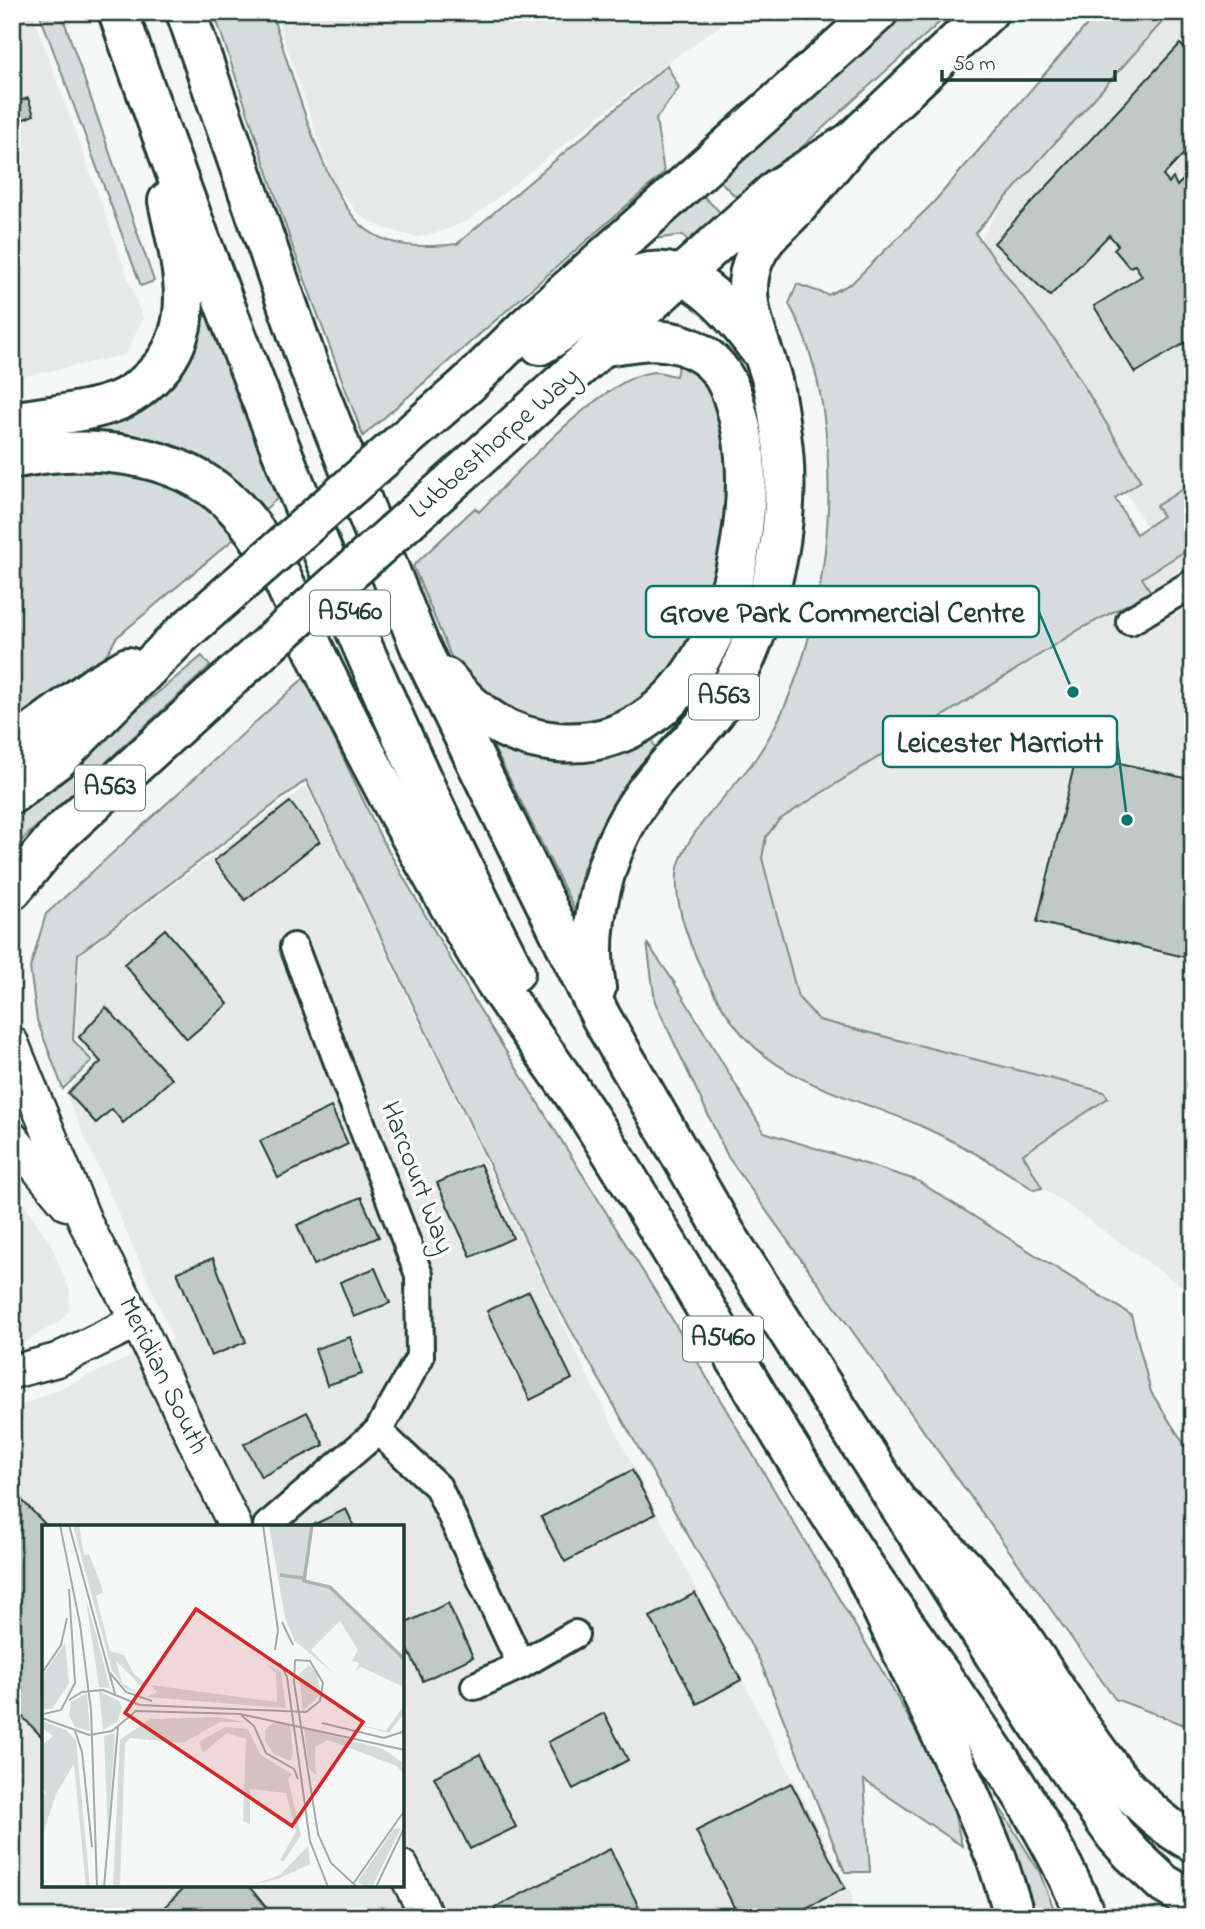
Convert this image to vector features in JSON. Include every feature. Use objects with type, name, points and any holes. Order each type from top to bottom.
[{"type":"highway","name":"A5460","points":[[117,12],[294,479],[443,828],[592,1120],[857,1556],[1030,1808],[1060,1860],[1086,1917]]},
{"type":"highway","name":"A5460","points":[[186,12],[309,367],[420,646],[601,1017],[726,1234],[968,1617],[1115,1835],[1147,1870],[1193,1901]]},
{"type":"highway","name":"A563","points":[[12,794],[58,759],[181,635],[467,385],[525,328],[878,12]]},
{"type":"highway","name":"Lubbesthorpe Way","points":[[12,890],[56,837],[215,692],[606,346],[778,188],[852,141],[988,12]]},
{"type":"highway","points":[[12,422],[99,407],[128,396],[157,373],[174,350],[184,320],[184,285],[145,90]]},
{"type":"highway","name":"A563","points":[[601,1017],[591,940],[597,904],[616,843],[642,796],[715,712],[733,684],[767,600],[780,539],[784,475],[772,386],[751,316],[749,293],[754,258],[770,233],[796,209],[852,141]]},
{"type":"highway","name":"A563","points":[[467,385],[550,340],[620,284],[643,272],[662,269],[683,275],[703,289],[743,328],[760,351]]},
{"type":"highway","points":[[420,646],[481,716],[521,736],[561,743],[600,739],[634,726],[673,696],[704,654],[733,583],[746,505],[745,457],[730,387],[705,355],[680,343],[650,339],[606,346]]},
{"type":"highway","points":[[12,459],[87,451],[138,458],[190,475],[215,490],[247,521],[263,546],[410,836],[463,930],[592,1120]]},
{"type":"highway","points":[[12,747],[96,686],[181,635]]},
{"type":"highway","points":[[897,1503],[973,1576],[1010,1621],[1132,1794],[1167,1825],[1193,1842]]},
{"type":"highway","points":[[857,1556],[971,1797],[997,1860],[1015,1917]]},
{"type":"street","points":[[1130,621],[1193,583]]},
{"type":"street","name":"Harcourt Way","points":[[269,1525],[378,1431],[420,1357],[419,1275],[294,947]]},
{"type":"street","name":"Meridian South","points":[[12,1043],[87,1226],[137,1321],[234,1525]]},
{"type":"street","name":"Meridian South","points":[[12,1138],[87,1226]]},
{"type":"street","points":[[12,1372],[57,1360],[137,1321]]},
{"type":"street","points":[[378,1431],[438,1487],[521,1665]]},
{"type":"street","points":[[475,1686],[521,1665],[575,1634]]},
{"type":"street","points":[[404,1871],[427,1917]]},
{"type":"shaded area","points":[[12,12],[32,12],[143,319],[125,355],[12,379]]},
{"type":"shaded area","points":[[39,12],[61,12],[154,281],[141,286]]},
{"type":"shaded area","points":[[214,12],[271,12],[308,124],[333,183],[346,207],[360,224],[381,238],[406,245],[457,244],[667,65],[679,88],[656,119],[664,173],[363,436],[292,245]]},
{"type":"shaded area","points":[[275,12],[739,12],[664,65],[469,220],[440,232],[416,237],[383,228],[359,215],[332,180]]},
{"type":"shaded area","points":[[896,12],[951,12],[741,202],[712,173]]},
{"type":"shaded area","points":[[1098,12],[1171,12],[975,233],[1061,348],[1141,481],[1115,498],[1136,534],[1163,516],[1156,506],[1193,483],[1193,546],[1142,578],[1151,592],[1080,629],[779,820],[766,837],[762,858],[798,997],[819,1020],[1104,1092],[1108,1098],[1023,1154],[1042,1188],[1034,1190],[951,1140],[803,1079],[760,1052],[730,1019],[697,959],[681,914],[677,874],[688,844],[756,758],[782,712],[803,657],[818,597],[826,534],[828,471],[823,410],[810,353],[789,304],[797,284],[828,295],[852,283],[933,203]]},
{"type":"shaded area","points":[[1117,12],[1193,12],[1193,1294],[1019,1171],[801,1040],[748,837],[1160,548],[975,249]]},
{"type":"shaded area","points":[[698,191],[726,218],[693,246],[683,235],[640,241]]},
{"type":"shaded area","points":[[204,298],[279,497],[262,512],[56,436],[117,419]]},
{"type":"shaded area","points":[[679,362],[691,366],[714,386],[737,493],[693,651],[629,717],[529,726],[457,671],[413,566],[475,508],[479,512],[586,408],[634,377],[654,372],[676,376]]},
{"type":"shaded area","points":[[79,468],[123,471],[186,489],[242,532],[116,638],[97,667],[84,679],[12,731],[12,480]]},
{"type":"shaded area","points":[[202,656],[210,666],[12,849],[12,813]]},
{"type":"shaded area","points":[[305,677],[381,838],[477,1005],[660,1299],[884,1674],[949,1791],[962,1846],[864,1780],[870,1872],[845,1872],[760,1661],[554,1300],[306,780],[78,954],[73,1040],[92,1061],[63,1089],[37,1020],[30,968],[46,914]]},
{"type":"shaded area","points":[[648,730],[656,750],[624,790],[597,835],[582,872],[575,910],[490,740]]},
{"type":"shaded area","points":[[306,786],[585,1371],[852,1895],[851,1917],[12,1917],[12,1410],[173,1338],[65,1092],[96,1062],[76,1039],[80,955]]},
{"type":"shaded area","points":[[647,943],[674,982],[764,1132],[916,1180],[1131,1315],[1151,1392],[1193,1458],[1193,1728],[1115,1699],[728,1157],[655,1002]]},
{"type":"shaded area","points":[[12,1187],[51,1244],[70,1292],[69,1311],[57,1323],[12,1350]]},
{"type":"shaded area","points":[[997,1803],[1039,1871],[1057,1917],[1035,1917]]},
{"type":"building","points":[[1180,44],[1193,56],[1193,144],[1163,176],[1169,183],[1173,178],[1177,186],[1185,178],[1189,183],[1193,179],[1193,338],[1135,373],[1094,306],[1142,276],[1135,265],[1129,267],[1114,249],[1118,245],[1109,235],[1050,296],[994,243]]},
{"type":"building","points":[[28,98],[34,115],[12,124],[12,104]]},
{"type":"building","points":[[1077,753],[1193,780],[1193,860],[1185,893],[1193,895],[1193,959],[1037,922]]},
{"type":"building","points":[[290,802],[320,841],[245,900],[214,861]]},
{"type":"building","points":[[165,929],[228,1004],[187,1039],[124,964]]},
{"type":"building","points":[[106,1007],[172,1079],[123,1123],[112,1109],[96,1123],[68,1093],[101,1062],[79,1037]]},
{"type":"building","points":[[331,1107],[348,1144],[278,1178],[260,1141]]},
{"type":"building","points":[[480,1164],[513,1238],[471,1257],[437,1183]]},
{"type":"building","points":[[361,1197],[379,1237],[314,1265],[297,1225]]},
{"type":"building","points":[[213,1258],[246,1342],[211,1356],[177,1272]]},
{"type":"building","points":[[375,1268],[390,1303],[354,1317],[340,1282]]},
{"type":"building","points":[[529,1291],[572,1379],[530,1400],[487,1311]]},
{"type":"building","points":[[350,1337],[362,1374],[327,1385],[315,1349]]},
{"type":"building","points":[[307,1412],[324,1445],[261,1477],[244,1444]]},
{"type":"building","points":[[632,1470],[655,1514],[565,1562],[541,1517]]},
{"type":"building","points":[[16,1494],[46,1525],[42,1525],[42,1737],[12,1706],[12,1498]]},
{"type":"building","points":[[346,1509],[354,1525],[313,1525]]},
{"type":"building","points":[[695,1593],[741,1680],[697,1704],[650,1617]]},
{"type":"building","points":[[448,1603],[473,1657],[423,1681],[404,1641],[404,1624]]},
{"type":"building","points":[[604,1713],[628,1760],[573,1789],[548,1742]]},
{"type":"building","points":[[480,1754],[516,1827],[470,1849],[434,1777]]},
{"type":"building","points":[[791,1783],[845,1888],[789,1917],[739,1917],[696,1831]]},
{"type":"building","points":[[610,1849],[644,1917],[499,1917],[494,1908]]},
{"type":"building","points":[[185,1887],[250,1887],[272,1915],[271,1917],[154,1917]]},
{"type":"place","name":"Grove Park Commercial Centre","points":[[1073,692]]},
{"type":"place","name":"Leicester Marriott","points":[[1127,820]]}]
